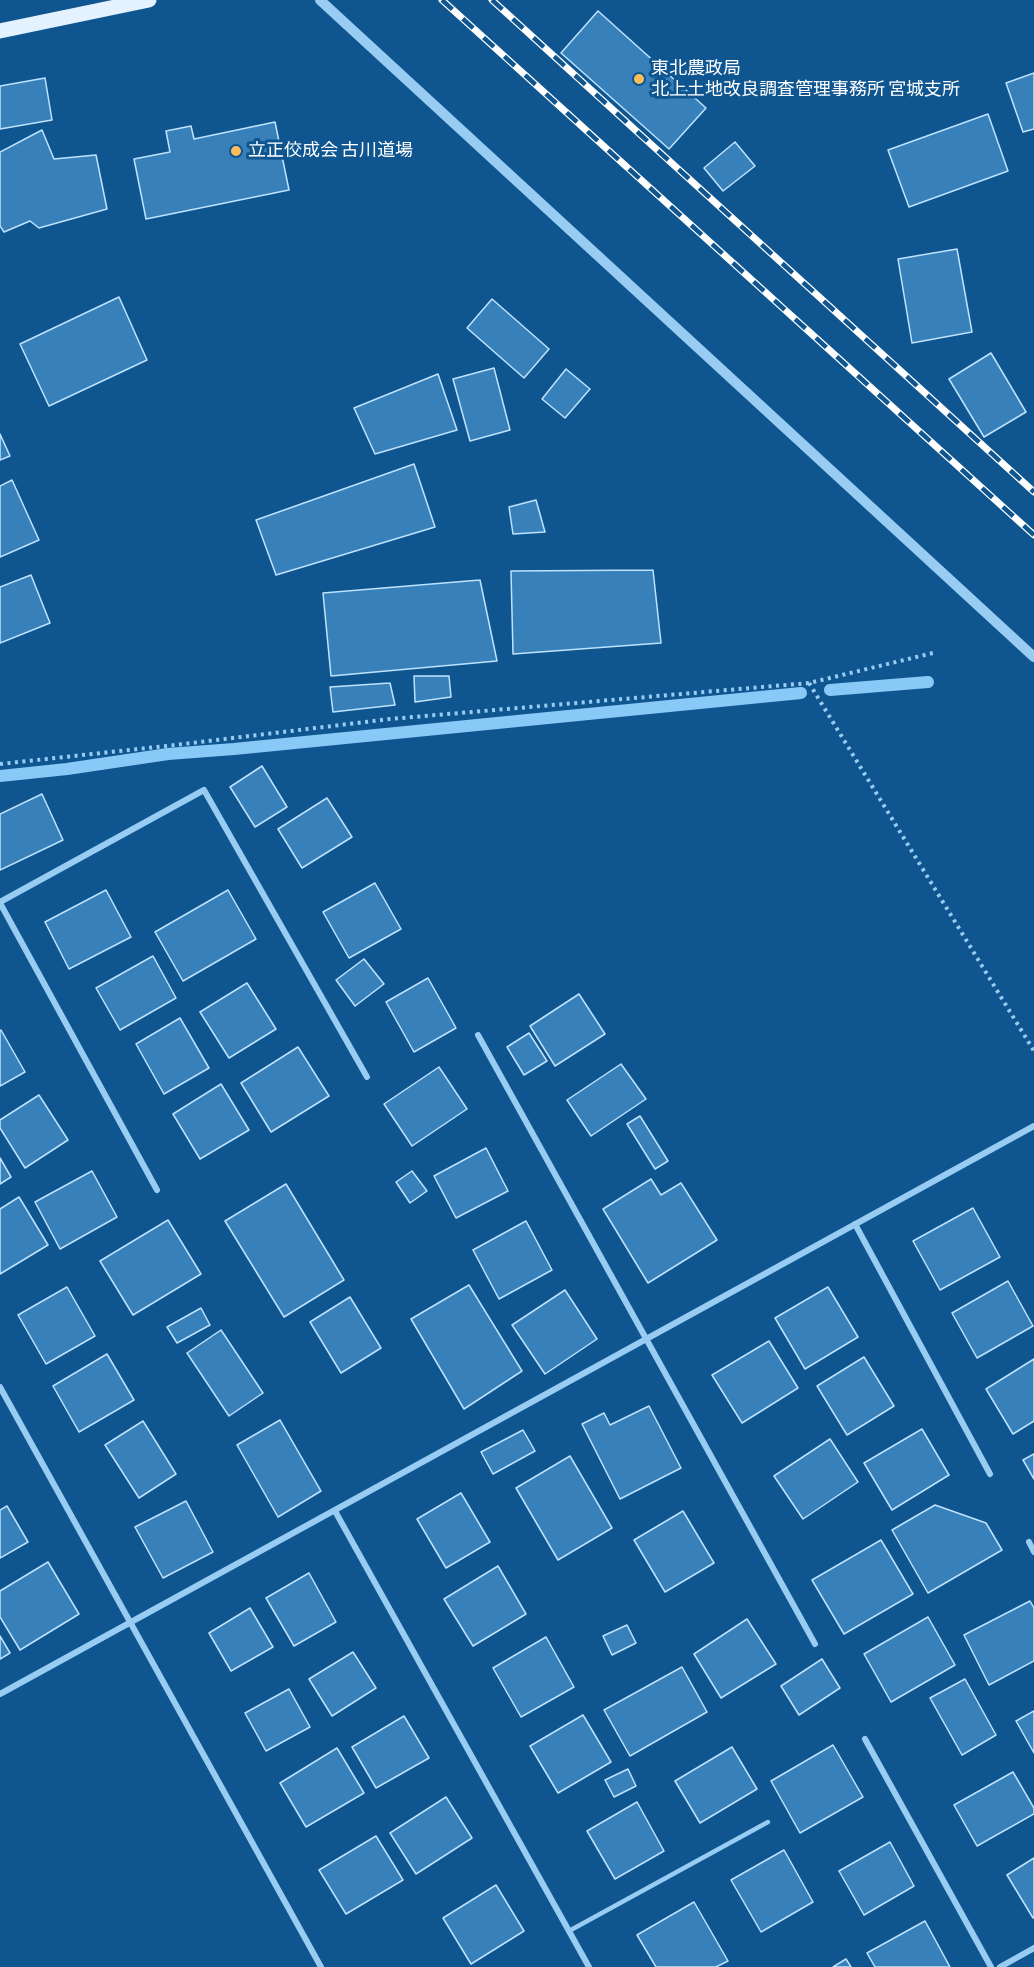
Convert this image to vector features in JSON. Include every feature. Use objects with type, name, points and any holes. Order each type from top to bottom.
[{"type":"main road","points":[[0,32],[149,0]]},
{"type":"street","points":[[320,0],[1034,657]]},
{"type":"street","points":[[157,1190],[0,902],[204,790],[367,1077]]},
{"type":"street","points":[[478,1035],[815,1644]]},
{"type":"street","points":[[0,1694],[1034,1126]]},
{"type":"street","points":[[855,1224],[990,1474]]},
{"type":"street","points":[[0,1387],[321,1967]]},
{"type":"street","points":[[335,1511],[589,1967]]},
{"type":"street","points":[[1029,1542],[1034,1552]]},
{"type":"street","points":[[865,1739],[990,1967]]},
{"type":"street","points":[[1000,1967],[1034,1948]]},
{"type":"lane","points":[[569,1931],[768,1822]]},
{"type":"path","points":[[0,764],[175,746],[390,719],[809,683],[933,653]]},
{"type":"path","points":[[809,683],[1034,1051]]},
{"type":"building","points":[[598,11],[706,108],[669,149],[561,53]]},
{"type":"building","points":[[1034,73],[1034,129],[1023,132],[1006,83]]},
{"type":"building","points":[[45,78],[52,120],[0,129],[0,86]]},
{"type":"building","points":[[988,114],[1008,171],[909,207],[888,150]]},
{"type":"building","points":[[275,122],[289,190],[146,219],[134,159],[170,152],[166,131],[191,126],[194,139]]},
{"type":"building","points":[[42,130],[54,159],[96,155],[107,209],[39,228],[30,221],[4,232],[0,226],[0,152]]},
{"type":"building","points":[[735,142],[755,166],[723,191],[704,168]]},
{"type":"building","points":[[957,249],[972,332],[912,343],[898,259]]},
{"type":"building","points":[[119,297],[147,360],[49,406],[20,344]]},
{"type":"building","points":[[492,299],[549,349],[524,378],[467,328]]},
{"type":"building","points":[[991,353],[1026,412],[984,437],[949,379]]},
{"type":"building","points":[[494,368],[510,430],[470,441],[453,379]]},
{"type":"building","points":[[566,369],[590,389],[565,418],[542,399]]},
{"type":"building","points":[[438,374],[457,430],[375,454],[354,408]]},
{"type":"building","points":[[0,434],[10,456],[0,460]]},
{"type":"building","points":[[414,464],[435,527],[276,575],[256,520]]},
{"type":"building","points":[[12,480],[39,540],[0,557],[0,486]]},
{"type":"building","points":[[536,500],[545,532],[513,534],[509,507]]},
{"type":"building","points":[[653,570],[661,643],[513,654],[511,571]]},
{"type":"building","points":[[31,575],[50,623],[0,643],[0,587]]},
{"type":"building","points":[[480,580],[497,661],[331,676],[323,593]]},
{"type":"building","points":[[414,676],[449,676],[451,697],[415,702]]},
{"type":"building","points":[[390,683],[395,705],[333,712],[330,687]]},
{"type":"building","points":[[262,766],[287,807],[255,827],[230,787]]},
{"type":"building","points":[[42,794],[63,840],[0,870],[0,814]]},
{"type":"building","points":[[327,798],[352,837],[302,868],[278,829]]},
{"type":"building","points":[[375,883],[401,929],[349,958],[323,912]]},
{"type":"building","points":[[106,890],[131,937],[69,969],[45,922]]},
{"type":"building","points":[[228,890],[256,939],[183,981],[155,932]]},
{"type":"building","points":[[153,956],[176,998],[120,1030],[96,988]]},
{"type":"building","points":[[364,959],[384,984],[355,1006],[336,980]]},
{"type":"building","points":[[428,978],[456,1028],[414,1052],[386,1002]]},
{"type":"building","points":[[247,983],[276,1029],[229,1058],[200,1012]]},
{"type":"building","points":[[579,994],[605,1034],[555,1066],[530,1026]]},
{"type":"building","points":[[180,1018],[209,1068],[164,1094],[136,1044]]},
{"type":"building","points":[[0,1031],[25,1072],[0,1086]]},
{"type":"building","points":[[529,1033],[547,1061],[524,1075],[507,1047]]},
{"type":"building","points":[[298,1047],[329,1096],[271,1132],[241,1083]]},
{"type":"building","points":[[621,1064],[646,1099],[591,1136],[567,1100]]},
{"type":"building","points":[[439,1067],[467,1109],[412,1146],[384,1104]]},
{"type":"building","points":[[221,1084],[249,1130],[200,1159],[173,1114]]},
{"type":"building","points":[[39,1095],[68,1140],[25,1168],[0,1128],[0,1120]]},
{"type":"building","points":[[640,1116],[668,1161],[655,1169],[627,1124]]},
{"type":"building","points":[[486,1148],[508,1191],[456,1218],[434,1176]]},
{"type":"building","points":[[0,1158],[11,1177],[0,1184]]},
{"type":"building","points":[[92,1171],[117,1217],[60,1249],[35,1202]]},
{"type":"building","points":[[412,1171],[427,1191],[410,1203],[396,1182]]},
{"type":"building","points":[[651,1179],[661,1195],[681,1183],[717,1240],[648,1283],[603,1209]]},
{"type":"building","points":[[286,1184],[344,1280],[284,1317],[225,1221]]},
{"type":"building","points":[[19,1197],[48,1245],[0,1274],[0,1209]]},
{"type":"building","points":[[973,1208],[1000,1257],[940,1290],[913,1241]]},
{"type":"building","points":[[168,1220],[201,1274],[133,1315],[100,1261]]},
{"type":"building","points":[[526,1221],[552,1270],[499,1299],[473,1250]]},
{"type":"building","points":[[1008,1281],[1033,1326],[977,1358],[952,1313]]},
{"type":"building","points":[[469,1285],[522,1371],[464,1409],[411,1319]]},
{"type":"building","points":[[67,1287],[95,1336],[46,1364],[18,1315]]},
{"type":"building","points":[[828,1287],[858,1337],[805,1369],[775,1318]]},
{"type":"building","points":[[565,1290],[597,1339],[545,1374],[512,1325]]},
{"type":"building","points":[[350,1297],[381,1348],[341,1373],[310,1322]]},
{"type":"building","points":[[201,1308],[210,1325],[177,1343],[167,1327]]},
{"type":"building","points":[[221,1330],[263,1393],[229,1416],[187,1353]]},
{"type":"building","points":[[769,1341],[798,1388],[742,1423],[712,1375]]},
{"type":"building","points":[[107,1354],[134,1400],[79,1432],[53,1386]]},
{"type":"building","points":[[864,1357],[894,1406],[847,1435],[817,1386]]},
{"type":"building","points":[[1034,1359],[1034,1421],[1013,1434],[986,1389]]},
{"type":"building","points":[[649,1406],[681,1468],[620,1499],[582,1424],[604,1413],[610,1425]]},
{"type":"building","points":[[280,1420],[321,1491],[278,1517],[237,1445]]},
{"type":"building","points":[[143,1421],[176,1474],[139,1498],[105,1445]]},
{"type":"building","points":[[922,1429],[949,1475],[892,1510],[864,1463]]},
{"type":"building","points":[[523,1430],[535,1451],[493,1474],[481,1452]]},
{"type":"building","points":[[830,1439],[858,1482],[803,1519],[774,1476]]},
{"type":"building","points":[[1034,1454],[1034,1479],[1023,1460]]},
{"type":"building","points":[[570,1456],[612,1528],[558,1560],[516,1488]]},
{"type":"building","points":[[461,1493],[490,1542],[446,1568],[417,1519]]},
{"type":"building","points":[[186,1501],[213,1552],[163,1578],[135,1527]]},
{"type":"building","points":[[935,1505],[986,1523],[1002,1550],[928,1593],[892,1530]]},
{"type":"building","points":[[7,1506],[28,1542],[0,1558],[0,1510]]},
{"type":"building","points":[[683,1511],[714,1563],[665,1592],[634,1540]]},
{"type":"building","points":[[881,1540],[913,1594],[844,1634],[812,1580]]},
{"type":"building","points":[[48,1562],[79,1614],[20,1650],[0,1617],[0,1591]]},
{"type":"building","points":[[498,1566],[526,1614],[473,1646],[444,1599]]},
{"type":"building","points":[[309,1573],[336,1622],[294,1646],[266,1598]]},
{"type":"building","points":[[1030,1601],[1034,1608],[1034,1661],[989,1685],[964,1635]]},
{"type":"building","points":[[250,1608],[273,1647],[231,1671],[209,1633]]},
{"type":"building","points":[[928,1617],[955,1665],[891,1702],[864,1654]]},
{"type":"building","points":[[747,1619],[776,1664],[721,1698],[694,1654]]},
{"type":"building","points":[[627,1625],[636,1643],[612,1655],[603,1636]]},
{"type":"building","points":[[0,1636],[10,1653],[0,1659]]},
{"type":"building","points":[[546,1637],[574,1687],[521,1717],[493,1668]]},
{"type":"building","points":[[353,1652],[376,1688],[332,1716],[309,1679]]},
{"type":"building","points":[[822,1659],[840,1688],[799,1715],[781,1686]]},
{"type":"building","points":[[682,1667],[707,1712],[630,1756],[604,1710]]},
{"type":"building","points":[[965,1679],[996,1735],[962,1755],[930,1698]]},
{"type":"building","points":[[289,1689],[310,1727],[266,1751],[245,1713]]},
{"type":"building","points":[[1034,1711],[1034,1753],[1016,1721]]},
{"type":"building","points":[[583,1715],[611,1762],[558,1793],[530,1746]]},
{"type":"building","points":[[404,1716],[429,1758],[376,1788],[352,1747]]},
{"type":"building","points":[[833,1745],[863,1797],[800,1833],[771,1781]]},
{"type":"building","points":[[732,1747],[757,1789],[700,1823],[675,1781]]},
{"type":"building","points":[[337,1748],[364,1793],[306,1827],[280,1783]]},
{"type":"building","points":[[628,1769],[636,1786],[614,1797],[605,1780]]},
{"type":"building","points":[[1013,1772],[1034,1808],[1034,1814],[977,1846],[954,1805]]},
{"type":"building","points":[[446,1797],[472,1838],[416,1874],[390,1833]]},
{"type":"building","points":[[637,1802],[664,1851],[615,1879],[587,1831]]},
{"type":"building","points":[[376,1836],[403,1880],[346,1914],[319,1870]]},
{"type":"building","points":[[890,1842],[914,1886],[864,1915],[839,1871]]},
{"type":"building","points":[[784,1850],[813,1902],[761,1932],[731,1880]]},
{"type":"building","points":[[1034,1858],[1034,1918],[1033,1918],[1007,1875]]},
{"type":"building","points":[[496,1885],[524,1931],[471,1964],[443,1918]]},
{"type":"building","points":[[694,1902],[728,1961],[716,1967],[656,1967],[637,1935]]},
{"type":"building","points":[[925,1921],[950,1967],[875,1967],[867,1953]]},
{"type":"building","points":[[846,1959],[851,1967],[833,1967]]},
{"type":"waterway","points":[[830,690],[928,682]]},
{"type":"waterway","points":[[0,776],[168,754],[801,693]]},
{"type":"railway","points":[[442,0],[1034,535]]},
{"type":"railway","points":[[492,0],[1034,492]]},
{"type":"place","name":"東北農政局 北上土地改良調査管理事務所 宮城支所","points":[[639,79]]},
{"type":"place","name":"立正佼成会 古川道場","points":[[236,151]]}]
